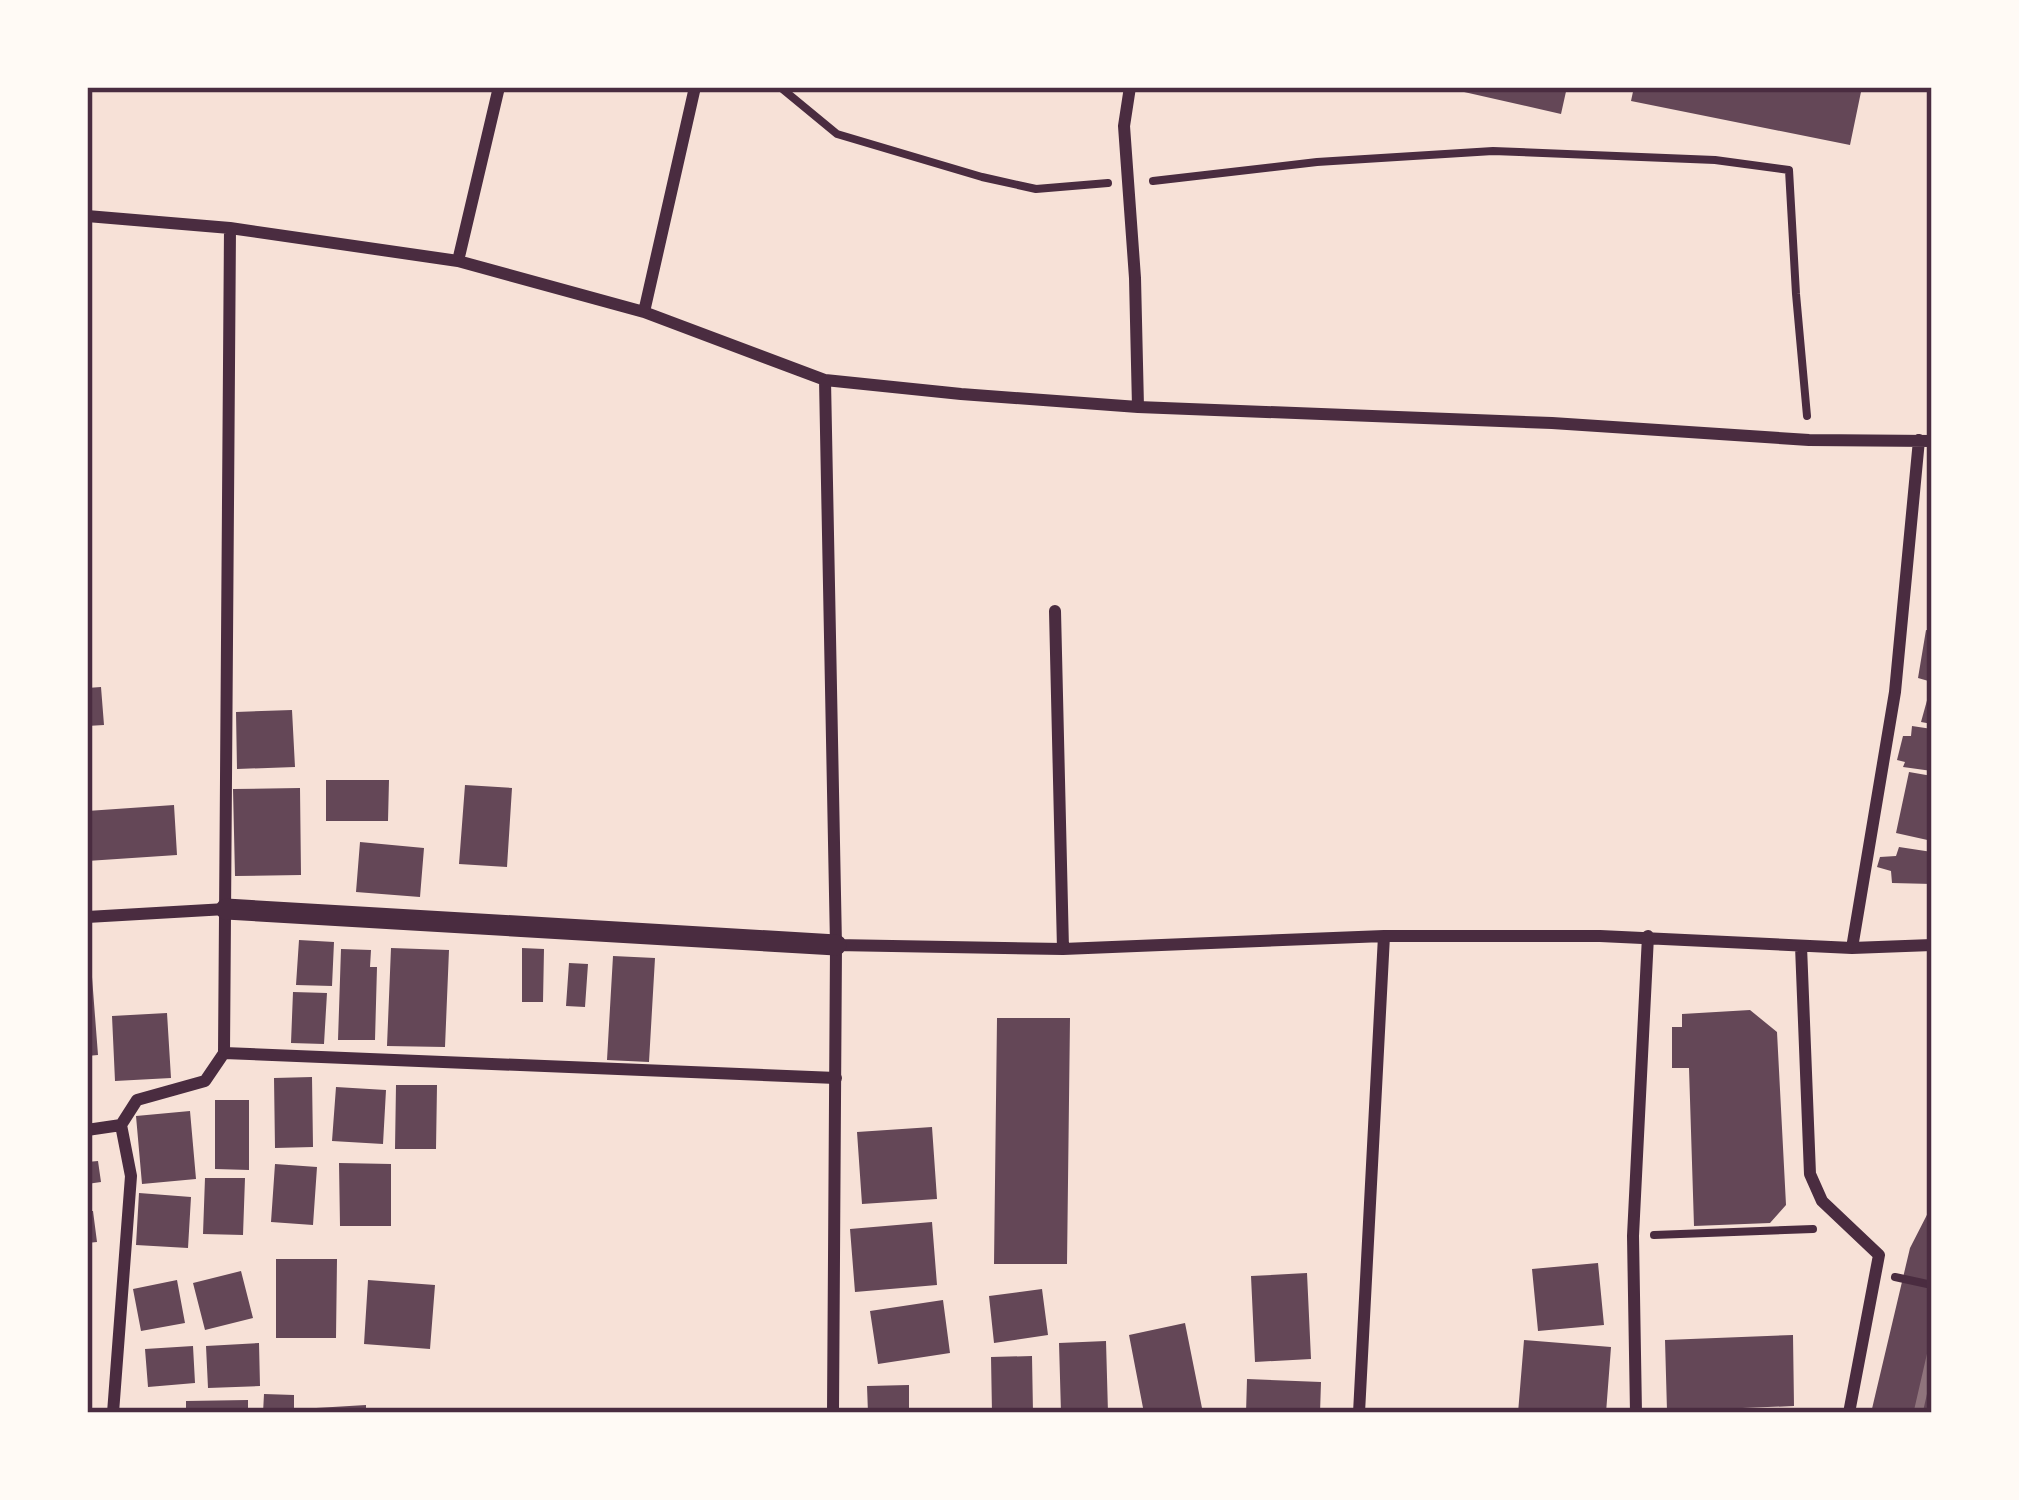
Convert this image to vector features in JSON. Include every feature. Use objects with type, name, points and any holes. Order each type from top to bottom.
[{"type":"street","points":[[458,261],[500,87]]},
{"type":"street","points":[[644,312],[695,87]]},
{"type":"street","points":[[1130,87],[1124,126],[1138,407]]},
{"type":"street","points":[[87,216],[230,228],[458,261],[644,312],[825,380],[1138,407],[1552,423],[1809,440],[1926,441],[1895,692],[1852,948]]},
{"type":"street","points":[[113,1413],[130,1176],[121,1125],[137,1100],[205,1081],[224,1053],[230,228]]},
{"type":"street","points":[[825,380],[836,945],[833,1413]]},
{"type":"street","points":[[1055,611],[1063,949]]},
{"type":"street","points":[[87,916],[226,909],[836,945],[1063,949],[1384,937],[1648,936],[1852,948],[1932,945]]},
{"type":"street","points":[[1636,1413],[1633,1236],[1648,936]]},
{"type":"street","points":[[1359,1413],[1384,937]]},
{"type":"street","points":[[1802,946],[1810,1174],[1822,1201],[1879,1255],[1849,1413]]},
{"type":"street","points":[[224,1053],[836,1078]]},
{"type":"street","points":[[87,1130],[121,1125]]},
{"type":"path","points":[[780,87],[837,134],[1036,189],[1317,162],[1493,151],[1715,160],[1789,170],[1809,440]]},
{"type":"path","points":[[1633,1236],[1851,1228]]},
{"type":"building","points":[[1442,87],[1567,87],[1561,114]]},
{"type":"building","points":[[1634,87],[1862,87],[1850,145],[1631,101]]},
{"type":"building","points":[[1926,630],[1932,631],[1932,682],[1918,678]]},
{"type":"building","points":[[1932,686],[1932,724],[1921,722]]},
{"type":"building","points":[[101,687],[104,725],[87,726],[87,688]]},
{"type":"building","points":[[292,710],[295,767],[237,769],[236,712]]},
{"type":"building","points":[[1912,726],[1932,729],[1932,771],[1903,767],[1905,762],[1897,760],[1903,736],[1911,736]]},
{"type":"building","points":[[1909,772],[1932,776],[1932,841],[1896,833]]},
{"type":"building","points":[[326,780],[389,780],[388,821],[326,821]]},
{"type":"building","points":[[465,785],[512,788],[507,867],[459,864]]},
{"type":"building","points":[[300,788],[301,875],[235,876],[233,789]]},
{"type":"building","points":[[174,805],[177,855],[87,861],[87,811]]},
{"type":"building","points":[[360,842],[424,848],[420,897],[356,892]]},
{"type":"building","points":[[1899,847],[1932,852],[1932,884],[1892,883],[1891,871],[1877,867],[1880,857],[1896,856]]},
{"type":"building","points":[[299,940],[334,942],[332,986],[296,985]]},
{"type":"building","points":[[391,948],[449,950],[445,1047],[387,1046]]},
{"type":"building","points":[[522,948],[544,949],[543,1002],[522,1002]]},
{"type":"building","points":[[341,949],[371,950],[370,967],[377,967],[375,1040],[338,1040]]},
{"type":"building","points":[[87,951],[98,1055],[87,1056]]},
{"type":"building","points":[[613,956],[655,958],[649,1062],[607,1060]]},
{"type":"building","points":[[569,963],[588,964],[585,1007],[566,1006]]},
{"type":"building","points":[[293,992],[327,993],[324,1044],[291,1043]]},
{"type":"building","points":[[1750,1010],[1777,1032],[1786,1205],[1770,1223],[1694,1226],[1689,1068],[1672,1068],[1672,1027],[1682,1027],[1682,1014]]},
{"type":"building","points":[[167,1013],[171,1078],[115,1081],[112,1016]]},
{"type":"building","points":[[997,1018],[1070,1018],[1067,1264],[994,1264]]},
{"type":"building","points":[[312,1077],[313,1147],[275,1148],[274,1078]]},
{"type":"building","points":[[396,1085],[437,1085],[436,1149],[395,1149]]},
{"type":"building","points":[[336,1087],[386,1090],[383,1144],[332,1141]]},
{"type":"building","points":[[215,1100],[249,1100],[249,1170],[215,1169]]},
{"type":"building","points":[[190,1111],[196,1179],[142,1184],[136,1116]]},
{"type":"building","points":[[932,1127],[937,1199],[862,1204],[857,1132]]},
{"type":"building","points":[[98,1161],[101,1182],[87,1184],[87,1162]]},
{"type":"building","points":[[339,1163],[391,1164],[391,1226],[340,1226]]},
{"type":"building","points":[[275,1164],[317,1167],[313,1225],[271,1222]]},
{"type":"building","points":[[205,1178],[245,1178],[243,1235],[203,1234]]},
{"type":"building","points":[[139,1193],[191,1197],[188,1248],[136,1245]]},
{"type":"building","points":[[1932,1205],[1932,1413],[1871,1413],[1910,1248]]},
{"type":"building","points":[[87,1211],[93,1211],[97,1242],[87,1243]]},
{"type":"building","points":[[932,1222],[937,1285],[855,1292],[850,1229]]},
{"type":"building","points":[[276,1259],[337,1259],[336,1338],[276,1338]]},
{"type":"building","points":[[1598,1263],[1604,1325],[1538,1331],[1532,1269]]},
{"type":"building","points":[[241,1271],[253,1318],[205,1330],[193,1283]]},
{"type":"building","points":[[1307,1273],[1311,1359],[1255,1362],[1251,1276]]},
{"type":"building","points":[[177,1280],[185,1323],[141,1331],[133,1289]]},
{"type":"building","points":[[368,1280],[435,1285],[430,1349],[364,1344]]},
{"type":"building","points":[[1042,1289],[1048,1335],[994,1343],[989,1296]]},
{"type":"building","points":[[943,1300],[950,1353],[878,1364],[870,1311]]},
{"type":"building","points":[[1185,1323],[1203,1413],[1144,1413],[1129,1335]]},
{"type":"building","points":[[1793,1335],[1794,1406],[1667,1411],[1665,1340]]},
{"type":"building","points":[[1524,1340],[1611,1347],[1606,1413],[1518,1413]]},
{"type":"building","points":[[1106,1341],[1108,1413],[1061,1413],[1059,1343]]},
{"type":"building","points":[[259,1343],[260,1386],[208,1388],[206,1346]]},
{"type":"building","points":[[193,1346],[195,1383],[148,1387],[145,1349]]},
{"type":"building","points":[[1032,1356],[1033,1413],[992,1413],[991,1357]]},
{"type":"building","points":[[1247,1379],[1321,1382],[1320,1413],[1246,1413]]},
{"type":"building","points":[[909,1385],[909,1413],[868,1413],[867,1386]]},
{"type":"building","points":[[264,1394],[294,1395],[294,1413],[263,1413]]},
{"type":"building","points":[[248,1400],[248,1413],[186,1413],[186,1401]]},
{"type":"building","points":[[366,1405],[366,1413],[316,1413],[316,1408]]},
{"type":"railway","points":[[1918,1413],[1932,1352]]}]
